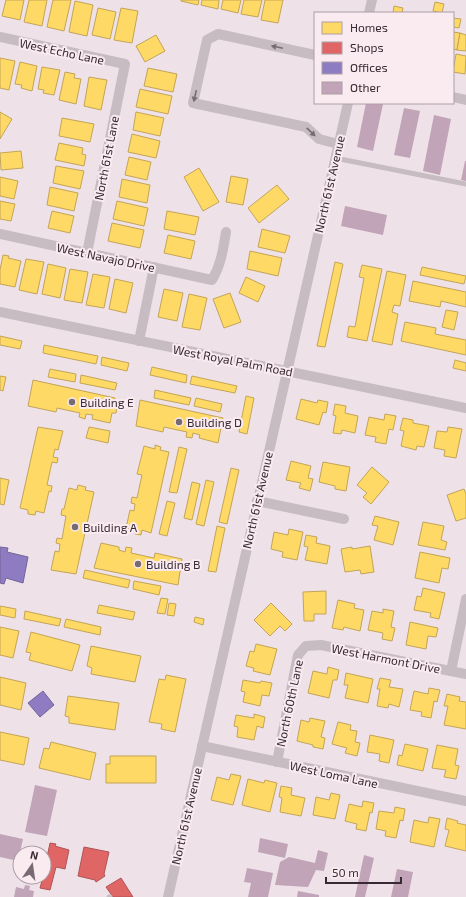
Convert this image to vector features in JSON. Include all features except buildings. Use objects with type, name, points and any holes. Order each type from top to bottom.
[{"type":"street","points":[[369,12],[372,0]]},
{"type":"street","points":[[314,55],[218,34],[207,40],[193,103],[306,127],[319,139],[338,144]]},
{"type":"street","name":"West Echo Lane","points":[[0,38],[125,64]]},
{"type":"street","name":"North 61st Lane","points":[[87,253],[125,64]]},
{"type":"street","points":[[454,98],[466,100]]},
{"type":"street","name":"North 61st Avenue","points":[[168,897],[286,371],[348,104]]},
{"type":"street","name":"West Navajo Drive","points":[[0,234],[212,280],[221,260],[226,232]]},
{"type":"street","points":[[139,341],[154,267]]},
{"type":"street","name":"West Royal Palm Road","points":[[0,312],[466,408]]},
{"type":"street","points":[[257,501],[344,519]]},
{"type":"street","points":[[451,671],[466,599]]},
{"type":"street","name":"West Harmont Drive","points":[[306,646],[322,645],[466,674]]},
{"type":"street","name":"North 60th Lane","points":[[277,762],[298,655],[306,646]]},
{"type":"street","name":"West Loma Lane","points":[[202,746],[466,801]]},
{"type":"lane","points":[[335,158],[466,184]]},
{"type":"place","name":"Building E","points":[[72,402]]},
{"type":"place","name":"Building D","points":[[179,422]]},
{"type":"place","name":"Building A","points":[[75,527]]},
{"type":"place","name":"Building B","points":[[138,564]]}]
